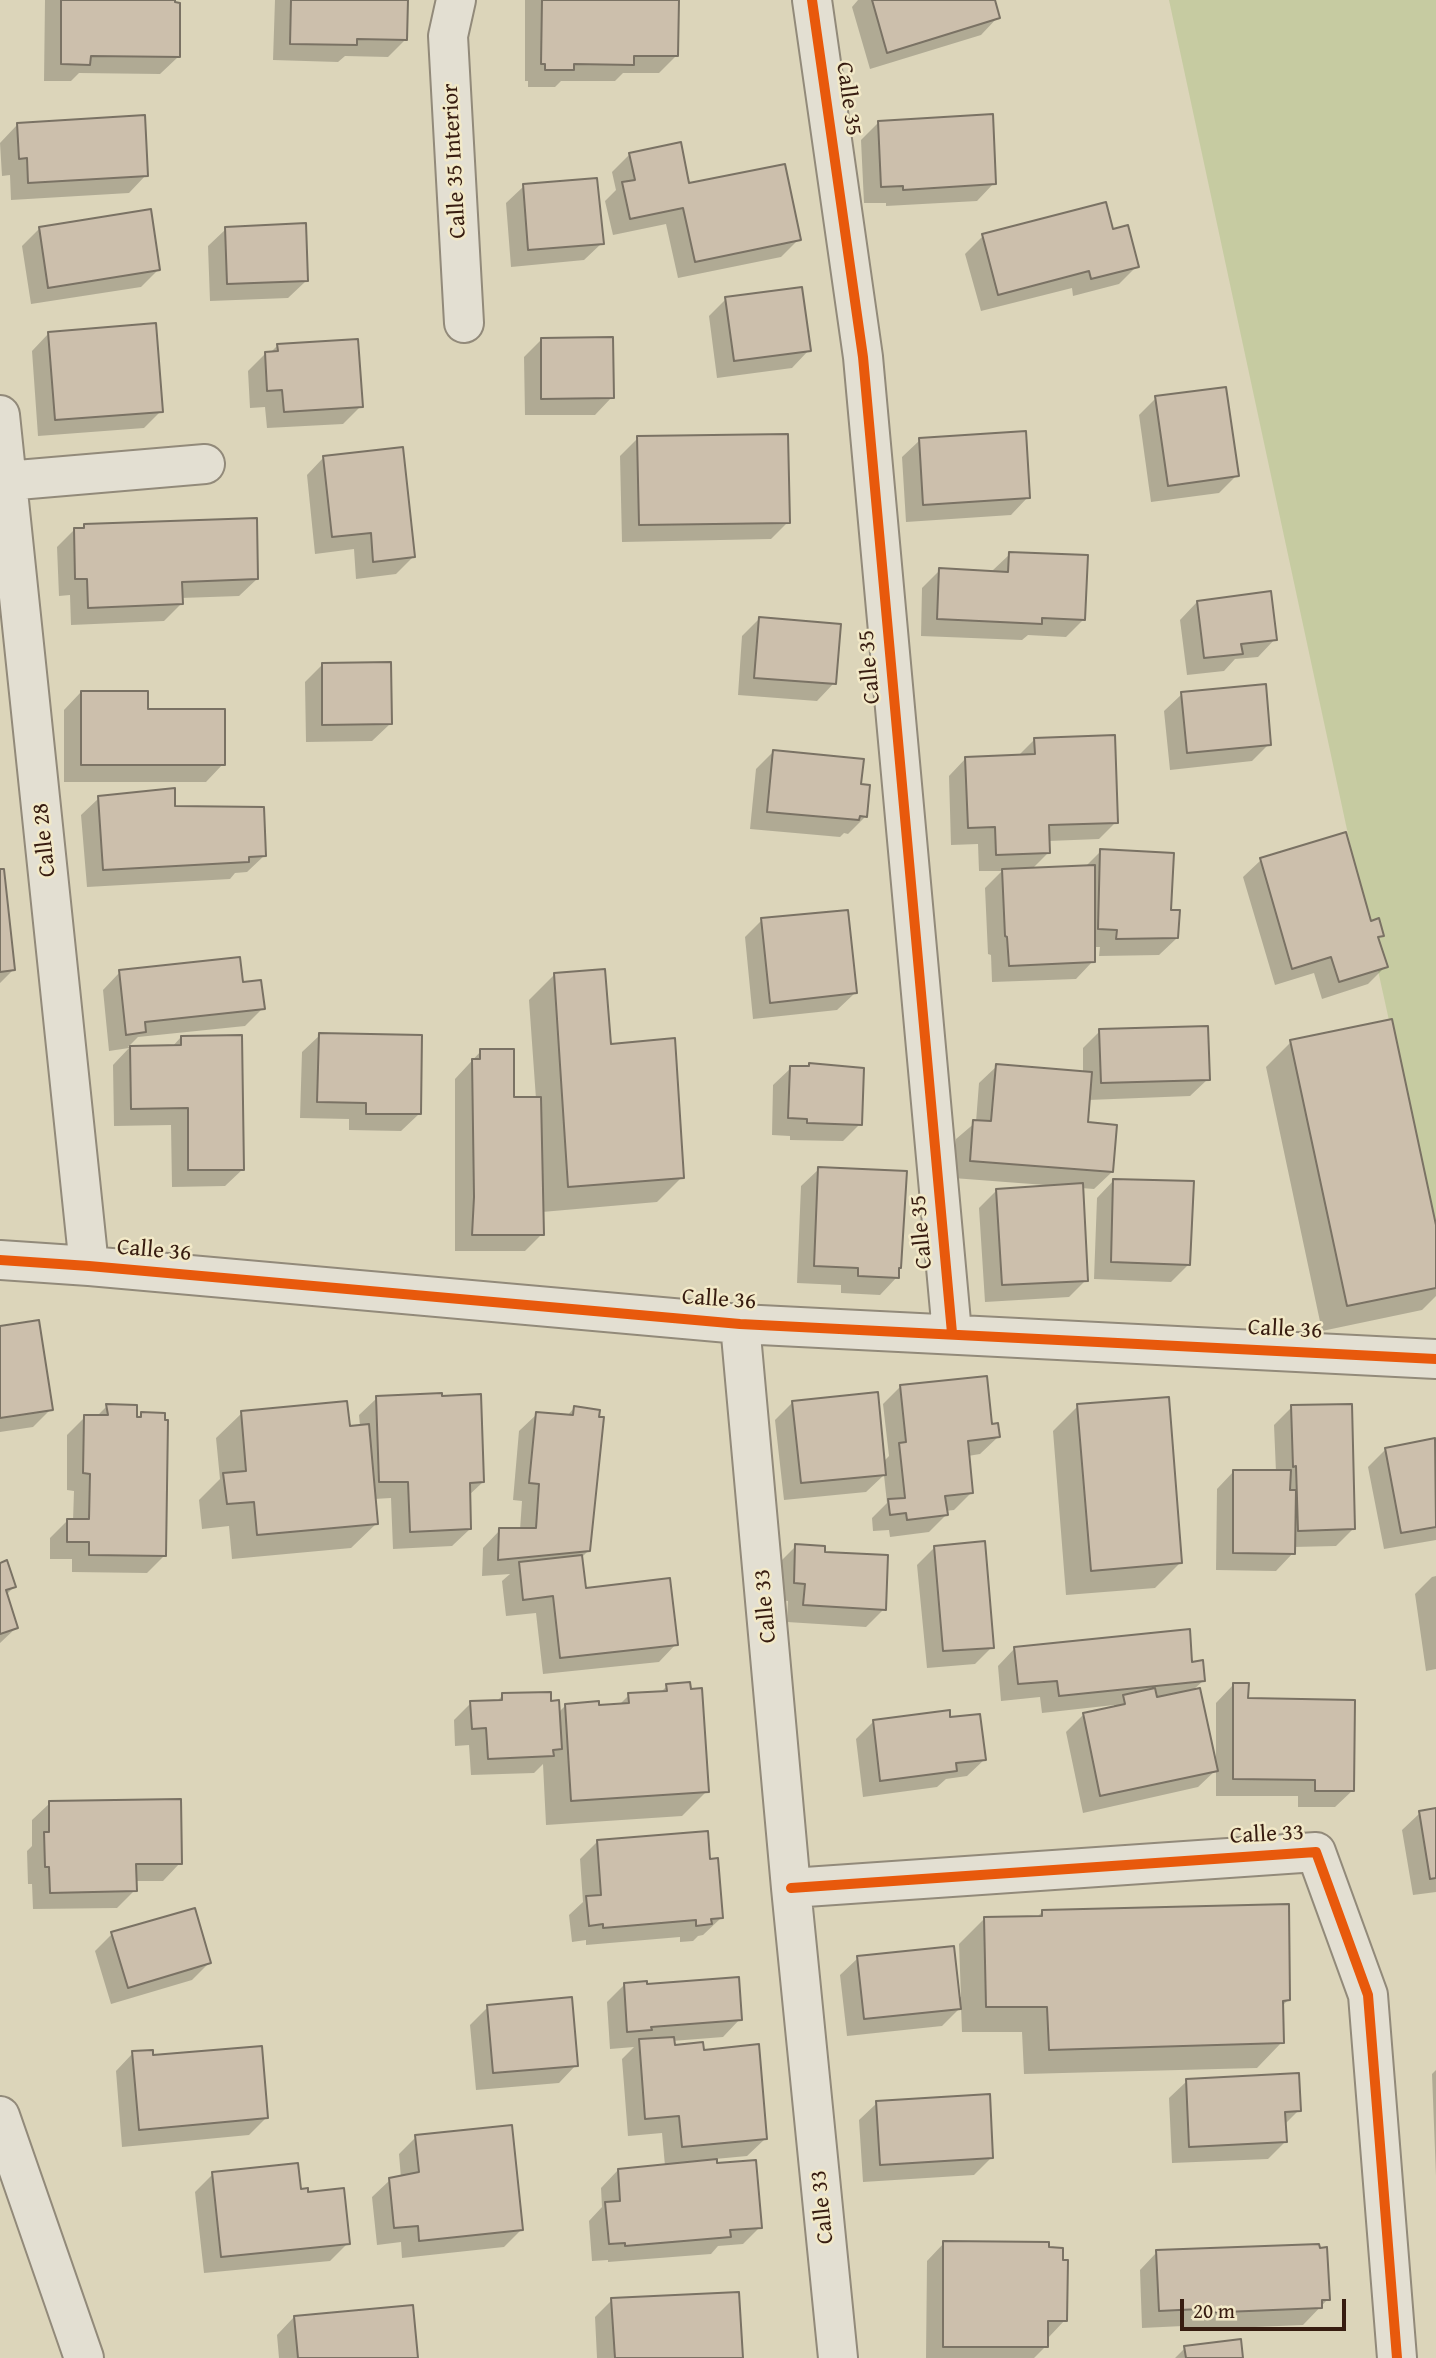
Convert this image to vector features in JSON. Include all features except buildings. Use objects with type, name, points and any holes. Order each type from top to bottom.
[{"type":"street","name":"Calle 35 Interior","points":[[456,0],[448,36],[464,323]]},
{"type":"street","name":"Calle 35","points":[[812,0],[863,356],[952,1333]]},
{"type":"street","name":"Calle 28","points":[[0,415],[89,1266]]},
{"type":"street","points":[[6,481],[205,464]]},
{"type":"street","name":"Calle 36","points":[[0,1261],[89,1266],[740,1324],[1436,1359]]},
{"type":"street","name":"Calle 33","points":[[740,1324],[791,1888],[838,2358]]},
{"type":"street","name":"Calle 33","points":[[791,1888],[1316,1852],[1368,1995],[1396,2358]]},
{"type":"street","points":[[0,2116],[84,2358]]},
{"type":"green space","points":[[1169,0],[1436,0],[1436,1234],[1346,825]]},
{"type":"cycle path","points":[[812,0],[863,357],[952,1333]]},
{"type":"cycle path","points":[[0,1260],[740,1324],[1436,1359]]},
{"type":"cycle path","points":[[791,1888],[1316,1852],[1368,1995],[1397,2358]]}]
